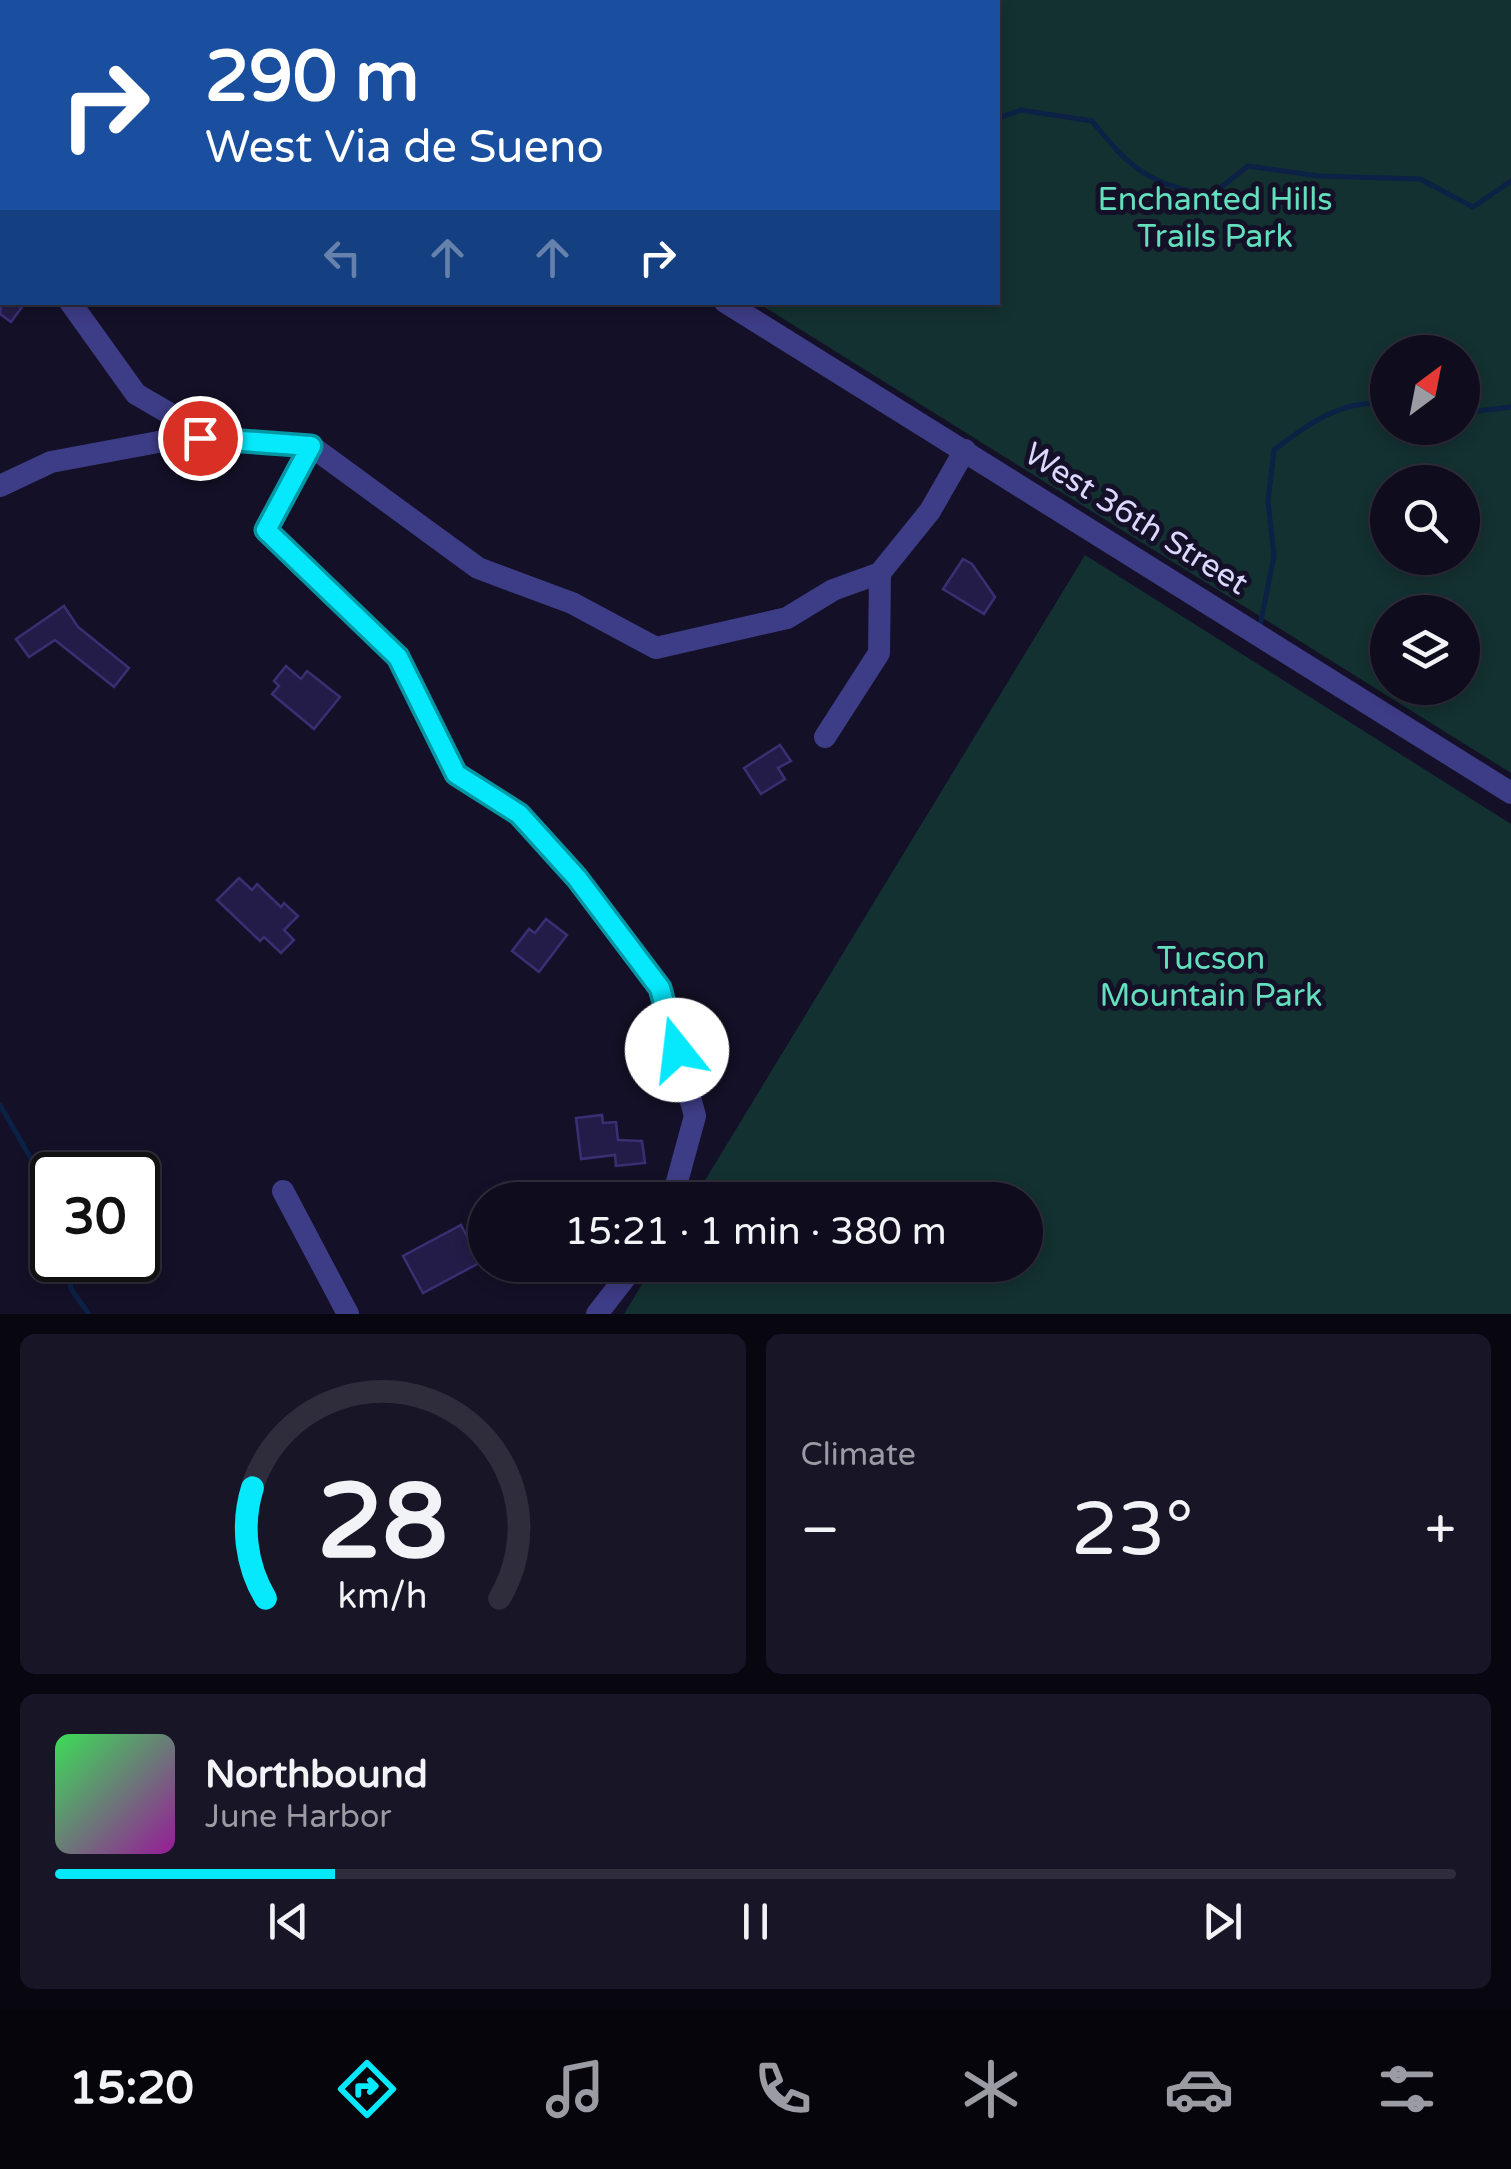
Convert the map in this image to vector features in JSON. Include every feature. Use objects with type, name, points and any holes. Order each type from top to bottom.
[{"type":"street","points":[[72,305],[136,394],[191,426],[200,438]]},
{"type":"street","name":"West 36th Street","points":[[730,305],[1511,792]]},
{"type":"street","points":[[0,486],[51,462],[184,437],[311,446],[478,568],[572,604],[656,648],[787,618],[832,590],[880,573],[930,511],[965,450]]},
{"type":"street","points":[[311,446],[266,530],[398,657],[456,774],[519,814],[577,878],[660,988],[695,1116],[677,1182]]},
{"type":"street","points":[[825,737],[879,653],[880,573]]},
{"type":"street","points":[[283,1191],[348,1314]]},
{"type":"street","points":[[597,1314],[622,1282]]},
{"type":"green space","name":"Enchanted Hills Trails Park","points":[[1000,0],[1511,0],[1511,773],[1402,705],[1480,705],[1480,595],[1370,595],[1370,685],[761,305],[1000,305]]},
{"type":"green space","name":"Tucson Mountain Park","points":[[1085,555],[1511,824],[1511,1314],[624,1314],[644,1282],[1043,1282],[1043,1182],[704,1182]]},
{"type":"building","points":[[1,305],[22,307],[11,322],[0,314]]},
{"type":"building","points":[[963,559],[972,564],[995,597],[984,614],[943,589]]},
{"type":"building","points":[[64,606],[78,627],[129,668],[114,687],[55,640],[29,657],[16,639]]},
{"type":"building","points":[[286,666],[301,679],[307,671],[340,697],[314,729],[272,694],[279,686],[274,681]]},
{"type":"building","points":[[780,745],[791,761],[778,768],[785,779],[761,794],[744,768]]},
{"type":"building","points":[[239,878],[252,890],[257,884],[281,907],[284,903],[298,916],[284,930],[294,940],[281,953],[264,937],[260,941],[217,900]]},
{"type":"building","points":[[546,919],[567,935],[539,972],[512,951],[529,929],[535,933]]},
{"type":"building","points":[[602,1115],[603,1123],[616,1122],[618,1140],[642,1141],[645,1163],[616,1166],[615,1155],[581,1159],[576,1118]]},
{"type":"building","points":[[461,1225],[468,1238],[468,1269],[423,1293],[403,1256]]},
{"type":"waterway","points":[[1000,117],[1021,110],[1092,121],[1143,172],[1172,186],[1211,195],[1248,166],[1319,176],[1420,179],[1473,207],[1511,181]]},
{"type":"waterway","points":[[1260,626],[1274,556],[1268,502],[1274,450],[1327,415],[1370,403]]},
{"type":"waterway","points":[[1480,411],[1511,407]]},
{"type":"waterway","points":[[0,1105],[30,1157]]},
{"type":"waterway","points":[[70,1282],[89,1314]]},
{"type":"route","points":[[200,438],[311,446],[266,530],[398,657],[456,774],[519,814],[577,878],[660,988],[677,1050]]}]
